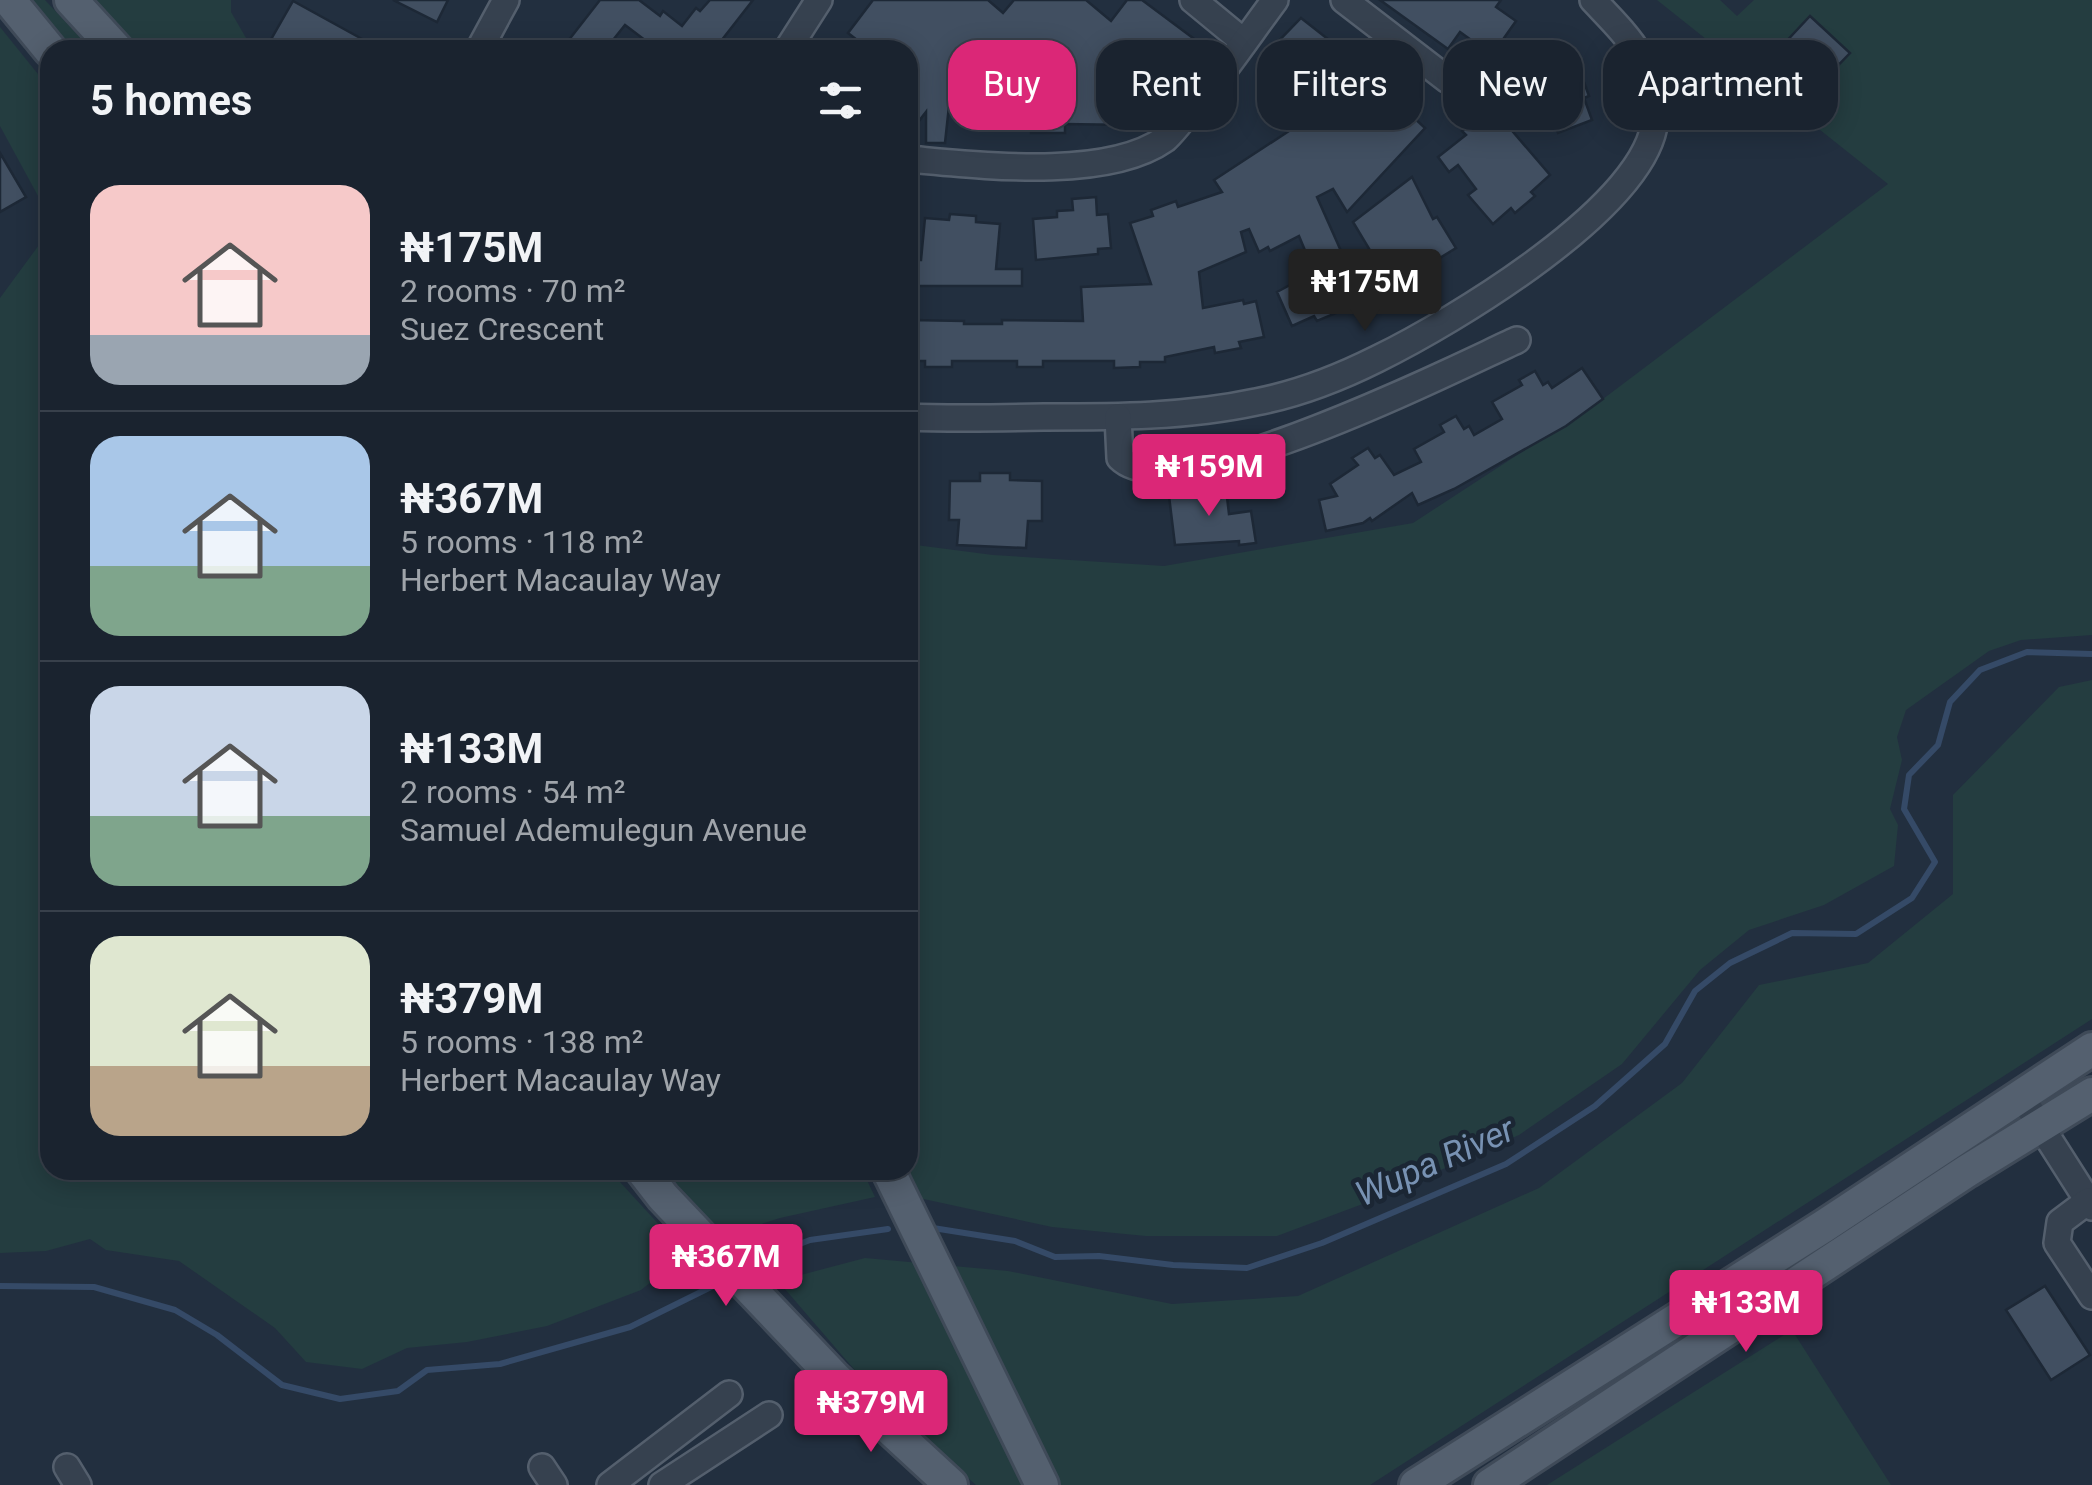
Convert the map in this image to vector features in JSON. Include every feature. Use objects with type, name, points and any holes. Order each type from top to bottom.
[{"type":"main road","points":[[8,0],[42,40]]},
{"type":"main road","points":[[71,0],[108,40]]},
{"type":"main road","points":[[1416,1485],[2092,1050]]},
{"type":"main road","points":[[1490,1485],[2092,1094]]},
{"type":"main road","points":[[649,1180],[835,1378],[950,1485]]},
{"type":"main road","points":[[893,1180],[1042,1485]]},
{"type":"street","points":[[485,40],[506,0]]},
{"type":"street","points":[[793,40],[819,0]]},
{"type":"street","points":[[1193,0],[1244,42]]},
{"type":"street","points":[[918,160],[1069,166],[1120,161],[1165,138],[1207,93],[1275,0]]},
{"type":"street","points":[[1344,0],[1443,76]]},
{"type":"street","points":[[918,417],[1118,417],[1201,412],[1260,402],[1320,384],[1378,359],[1450,319],[1554,248],[1622,187],[1644,156],[1656,120],[1652,81],[1637,47],[1593,0]]},
{"type":"street","points":[[1118,417],[1120,458],[1128,466],[1156,470],[1200,466],[1286,441],[1357,413],[1516,340]]},
{"type":"street","points":[[2020,1094],[2090,1204],[2060,1222],[2057,1243],[2092,1296]]},
{"type":"street","points":[[610,1485],[728,1394]]},
{"type":"street","points":[[662,1485],[769,1415]]},
{"type":"green space","points":[[21,0],[45,0],[83,40],[55,40]]},
{"type":"green space","points":[[95,0],[231,0],[231,12],[247,40],[133,40]]},
{"type":"green space","points":[[1657,0],[1720,0],[1737,16],[1754,0],[2092,0],[2092,635],[2021,640],[1989,651],[1906,710],[1897,737],[1902,760],[1890,809],[1898,825],[1894,866],[1824,905],[1749,930],[1700,970],[1622,1064],[1519,1135],[1376,1199],[1277,1236],[1146,1236],[1052,1227],[919,1198],[911,1180],[918,1180],[918,545],[993,555],[1164,566],[1413,523],[1603,399],[1888,184],[1820,130],[1838,130],[1838,40],[1707,40]]},
{"type":"green space","points":[[0,27],[40,77],[40,200],[0,126]]},
{"type":"green space","points":[[40,244],[40,1180],[618,1180],[686,1254],[641,1290],[547,1326],[467,1342],[407,1348],[362,1369],[306,1362],[275,1328],[179,1261],[106,1250],[90,1239],[46,1251],[0,1253],[0,298]]},
{"type":"green space","points":[[2092,680],[2092,1019],[1370,1485],[976,1485],[884,1404],[778,1281],[865,1258],[1008,1271],[1172,1304],[1298,1296],[1539,1188],[1682,1083],[1759,985],[1868,963],[1953,894],[1953,795],[2059,687]]},
{"type":"green space","points":[[673,1180],[867,1180],[875,1197],[780,1218],[721,1237]]},
{"type":"green space","points":[[1792,1330],[1891,1485],[1547,1485]]},
{"type":"building","points":[[393,0],[448,0],[437,22]]},
{"type":"building","points":[[600,0],[639,0],[660,16],[663,11],[682,26],[696,8],[700,11],[710,0],[753,0],[722,40],[645,40],[625,25],[613,40],[569,40]]},
{"type":"building","points":[[873,0],[988,0],[1003,13],[1014,0],[1086,0],[1111,21],[1127,0],[1142,0],[1196,40],[1096,40],[1096,124],[1076,124],[1076,40],[948,40],[945,143],[926,143],[926,112],[918,122],[918,40],[857,40],[848,33]]},
{"type":"building","points":[[1380,0],[1501,0],[1496,7],[1516,21],[1503,40],[1471,40],[1460,32],[1454,40],[1443,40],[1443,45]]},
{"type":"building","points":[[293,1],[364,40],[271,40]]},
{"type":"building","points":[[1810,16],[1836,40],[1788,40]]},
{"type":"building","points":[[1301,18],[1329,40],[1280,40]]},
{"type":"building","points":[[1838,42],[1850,53],[1838,65]]},
{"type":"building","points":[[1583,79],[1589,96],[1584,98],[1592,120],[1583,123]]},
{"type":"building","points":[[1425,128],[1347,212],[1333,189],[1317,197],[1361,296],[1338,306],[1341,311],[1317,321],[1314,316],[1292,326],[1277,292],[1314,272],[1299,236],[1270,251],[1268,247],[1259,252],[1249,229],[1241,232],[1246,252],[1199,272],[1203,308],[1256,301],[1264,337],[1239,342],[1241,348],[1215,353],[1214,347],[1165,357],[1165,362],[1140,362],[1140,367],[1114,368],[1114,361],[1043,361],[1043,367],[1017,367],[1017,361],[952,361],[952,367],[925,367],[925,361],[918,361],[918,320],[964,324],[1002,324],[1002,320],[1083,321],[1081,287],[1151,284],[1130,223],[1153,216],[1151,210],[1176,201],[1178,207],[1222,192],[1214,180],[1290,130]]},
{"type":"building","points":[[1031,130],[1065,130],[1065,133]]},
{"type":"building","points":[[1511,130],[1550,175],[1531,192],[1535,196],[1515,213],[1511,208],[1493,224],[1468,195],[1476,189],[1458,165],[1449,172],[1438,157],[1466,135],[1462,131]]},
{"type":"building","points":[[0,153],[26,197],[0,212]]},
{"type":"building","points":[[1412,177],[1433,219],[1437,217],[1456,248],[1435,261],[1438,266],[1416,279],[1412,274],[1392,287],[1353,222]]},
{"type":"building","points":[[1096,197],[1097,215],[1108,214],[1111,248],[1098,249],[1098,254],[1036,260],[1033,219],[1057,217],[1057,211],[1073,210],[1072,199]]},
{"type":"building","points":[[950,214],[976,216],[976,222],[1000,224],[996,269],[1022,269],[1022,286],[918,286],[925,218],[949,220]]},
{"type":"building","points":[[1582,368],[1603,399],[1566,426],[1418,505],[1412,493],[1372,521],[1370,518],[1326,531],[1319,500],[1337,496],[1330,484],[1358,465],[1352,458],[1368,448],[1375,458],[1380,455],[1394,475],[1421,462],[1414,449],[1444,432],[1440,425],[1456,416],[1464,429],[1469,426],[1474,435],[1502,419],[1492,402],[1522,385],[1519,380],[1535,371],[1543,385],[1548,382],[1552,388]]},
{"type":"building","points":[[980,473],[1010,473],[1010,480],[1042,481],[1042,521],[1028,521],[1026,548],[957,545],[959,520],[949,520],[950,481],[980,481]]},
{"type":"building","points":[[1218,482],[1220,498],[1227,497],[1229,514],[1251,511],[1256,543],[1175,545],[1169,496],[1200,492],[1199,484]]},
{"type":"building","points":[[2045,1286],[2090,1355],[2051,1380],[2006,1310]]},
{"type":"waterway","name":"Wupa River","points":[[933,1228],[1015,1241],[1055,1257],[1099,1256],[1247,1268],[1322,1243],[1506,1164],[1595,1106],[1665,1044],[1695,991],[1730,963],[1792,933],[1856,934],[1912,898],[1935,862],[1904,809],[1909,775],[1938,745],[1950,702],[1980,670],[2027,652],[2092,654]]},
{"type":"waterway","name":"Wupa River","points":[[748,1264],[810,1240],[888,1229]]},
{"type":"waterway","name":"Wupa River","points":[[0,1286],[94,1287],[175,1310],[217,1335],[282,1385],[340,1399],[398,1391],[427,1370],[500,1364],[630,1327],[715,1285]]}]
